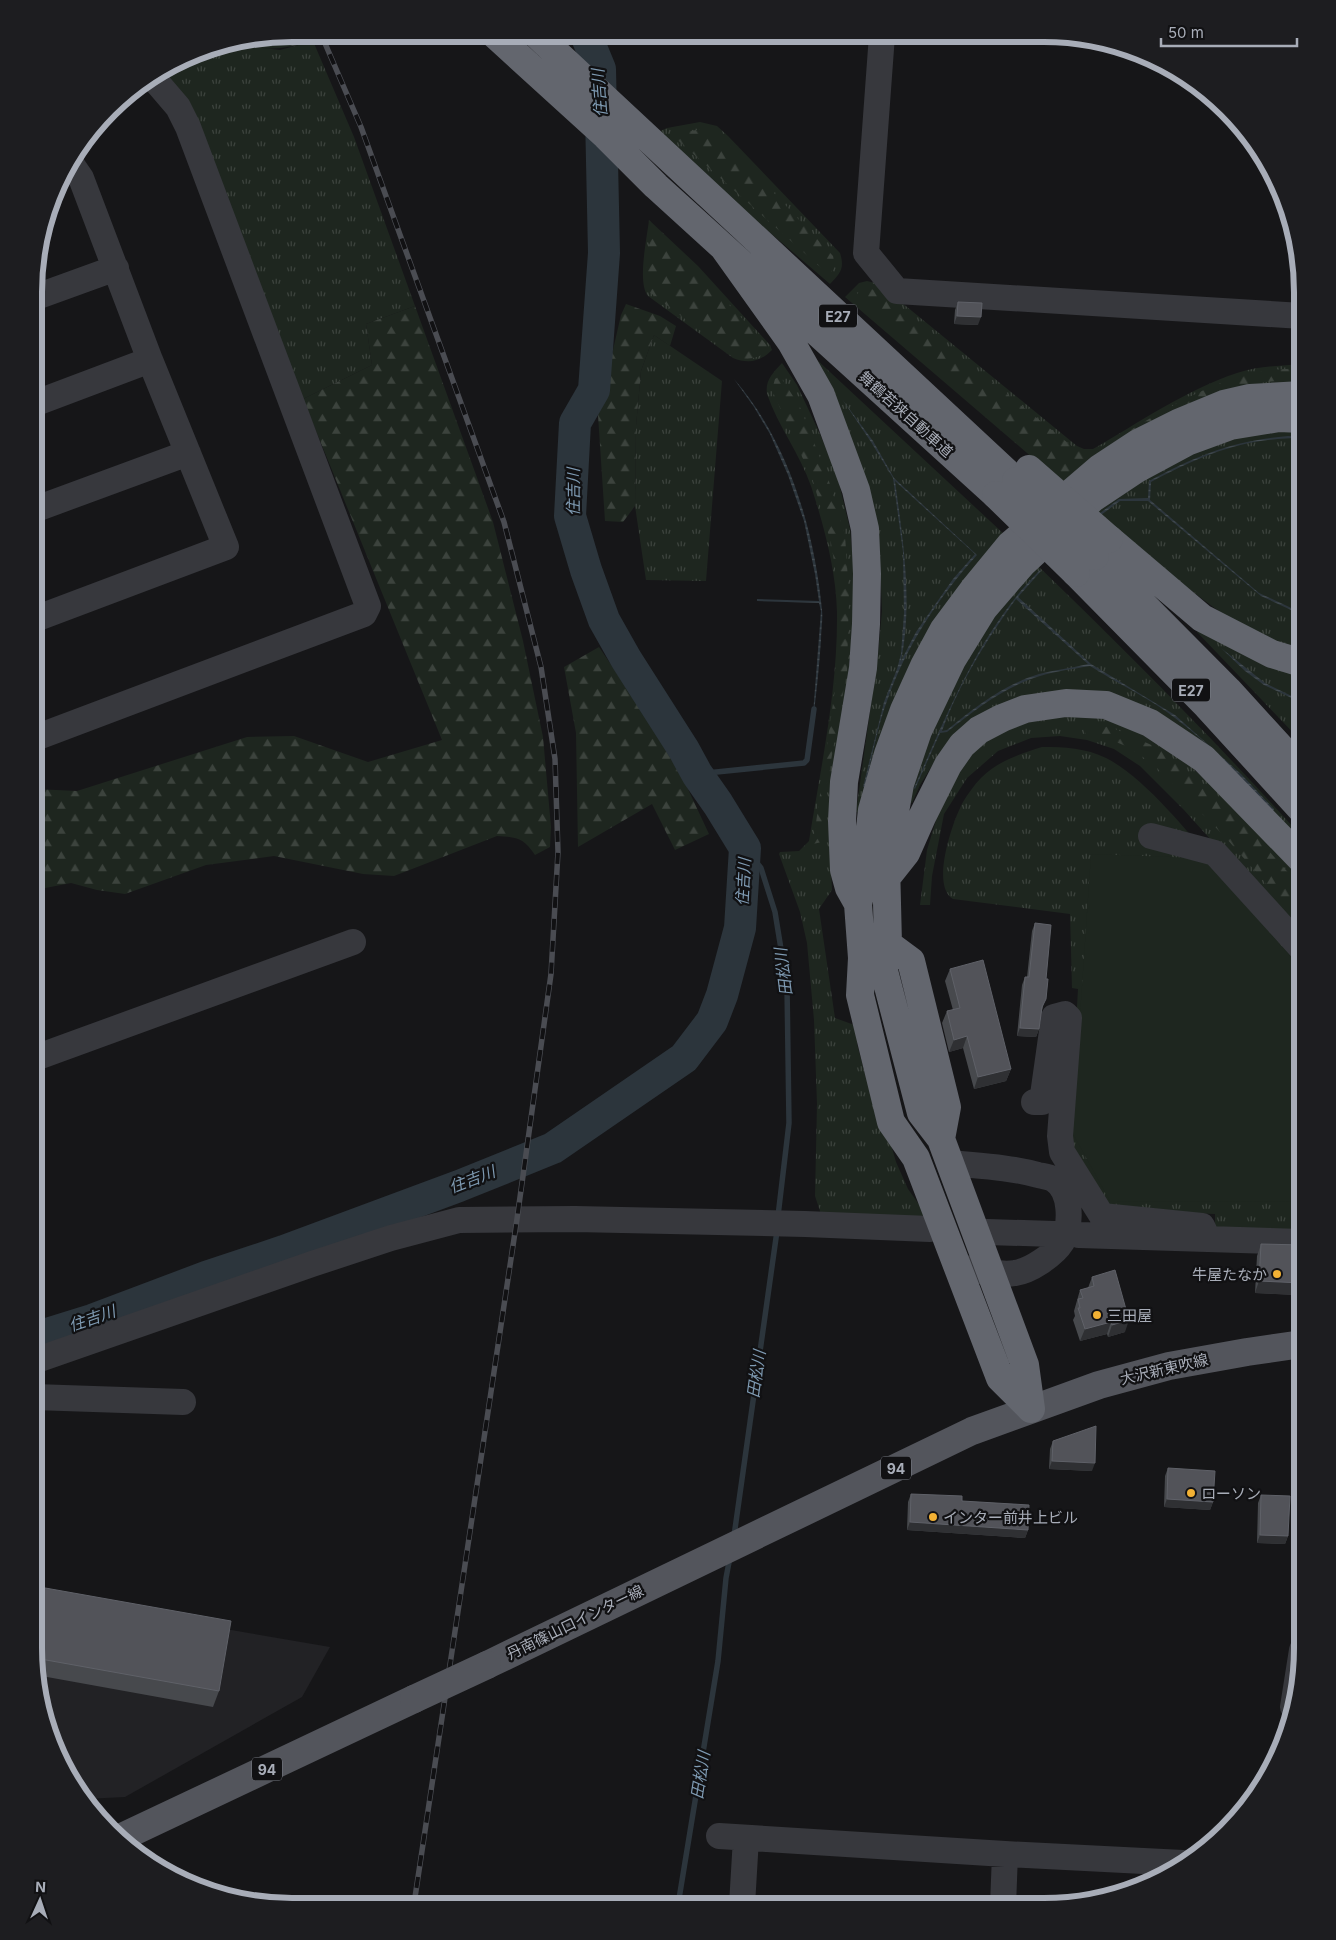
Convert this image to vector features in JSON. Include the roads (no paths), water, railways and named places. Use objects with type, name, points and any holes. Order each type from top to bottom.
[{"type":"highway","name":"舞鶴若狭自動車道","points":[[501,42],[606,136],[656,186],[724,248],[1014,482]]},
{"type":"highway","name":"舞鶴若狭自動車道","points":[[545,42],[1093,556],[1228,690],[1294,762]]},
{"type":"highway","points":[[724,248],[791,342],[821,395],[856,490],[865,529],[867,574],[866,632],[863,668],[844,782],[842,821],[844,870],[849,888],[858,904]]},
{"type":"highway","points":[[1030,1409],[1000,1378],[916,1158],[891,1122],[860,995],[862,958],[858,904],[865,875],[872,810],[888,754],[904,710],[924,666],[944,629],[1010,545],[1100,468],[1138,443],[1178,422],[1224,404],[1250,398],[1294,395]]},
{"type":"highway","points":[[1030,1409],[1025,1365],[946,1151],[896,962],[888,944],[886,862],[900,784],[918,731],[952,660],[984,608],[1022,564],[1093,498],[1135,470],[1189,441],[1230,426],[1278,418],[1294,419]]},
{"type":"highway","points":[[1014,482],[1093,556],[1202,618],[1272,654],[1294,661]]},
{"type":"highway","name":"舞鶴若狭自動車道","points":[[1093,556],[1207,706],[1294,801]]},
{"type":"highway","points":[[887,877],[906,853],[948,765],[962,745],[979,730],[1002,718],[1025,709],[1066,703],[1106,705],[1150,723],[1204,759],[1294,852]]},
{"type":"main road","name":"大沢新東吹線","points":[[1030,1409],[1099,1385],[1168,1366],[1294,1345]]},
{"type":"main road","name":"丹南篠山口インター線","points":[[127,1834],[972,1431],[1030,1409]]},
{"type":"street","points":[[882,42],[866,253],[897,291],[1294,316]]},
{"type":"street","points":[[42,735],[364,614],[368,606],[188,127],[178,108],[157,83]]},
{"type":"street","points":[[42,616],[226,547],[150,360],[116,268],[71,177]]},
{"type":"street","points":[[42,295],[116,268]]},
{"type":"street","points":[[42,401],[150,360]]},
{"type":"street","points":[[42,507],[188,453]]},
{"type":"street","points":[[1151,836],[1215,853],[1294,939]]},
{"type":"street","points":[[42,1055],[353,942]]},
{"type":"street","points":[[1034,1102],[1042,1102],[1054,1017],[1065,1014],[1069,1018],[1060,1136],[1062,1152],[1102,1216],[1202,1226],[1208,1240]]},
{"type":"street","points":[[946,1151],[1053,1180],[1065,1193],[1069,1209],[1062,1241],[1051,1256],[1015,1274],[958,1266]]},
{"type":"street","points":[[42,1358],[312,1264],[391,1238],[459,1220],[575,1219],[930,1229]]},
{"type":"street","points":[[987,1232],[1054,1234]]},
{"type":"street","points":[[1079,1235],[1294,1242]]},
{"type":"street","points":[[42,1397],[183,1402]]},
{"type":"street","points":[[719,1836],[1171,1862]]},
{"type":"street","points":[[742,1898],[746,1838]]},
{"type":"street","points":[[1003,1898],[1005,1854]]},
{"type":"waterway","name":"住吉川","points":[[42,1336],[92,1320],[206,1277],[284,1251],[459,1186],[553,1148],[684,1058],[712,1021],[722,995],[740,928],[745,848],[697,774],[604,620],[586,570],[570,516],[575,423],[594,390],[604,253],[600,69],[589,42]]},
{"type":"waterway","points":[[697,774],[804,763],[807,760],[814,709]]},
{"type":"waterway","name":"田松川","points":[[745,848],[761,868],[775,912],[787,986],[789,1123],[778,1216]]},
{"type":"waterway","name":"田松川","points":[[734,1536],[777,1231]]},
{"type":"waterway","name":"田松川","points":[[679,1898],[718,1661],[726,1578],[730,1557]]},
{"type":"railway","points":[[324,42],[361,127],[504,522],[541,667],[555,759],[558,852],[551,974],[517,1219],[415,1898]]},
{"type":"place","name":"牛屋たなか","points":[[1277,1274]]},
{"type":"place","name":"三田屋","points":[[1097,1315]]},
{"type":"place","name":"ローソン","points":[[1191,1493]]},
{"type":"place","name":"インター前井上ビル","points":[[933,1517]]}]
